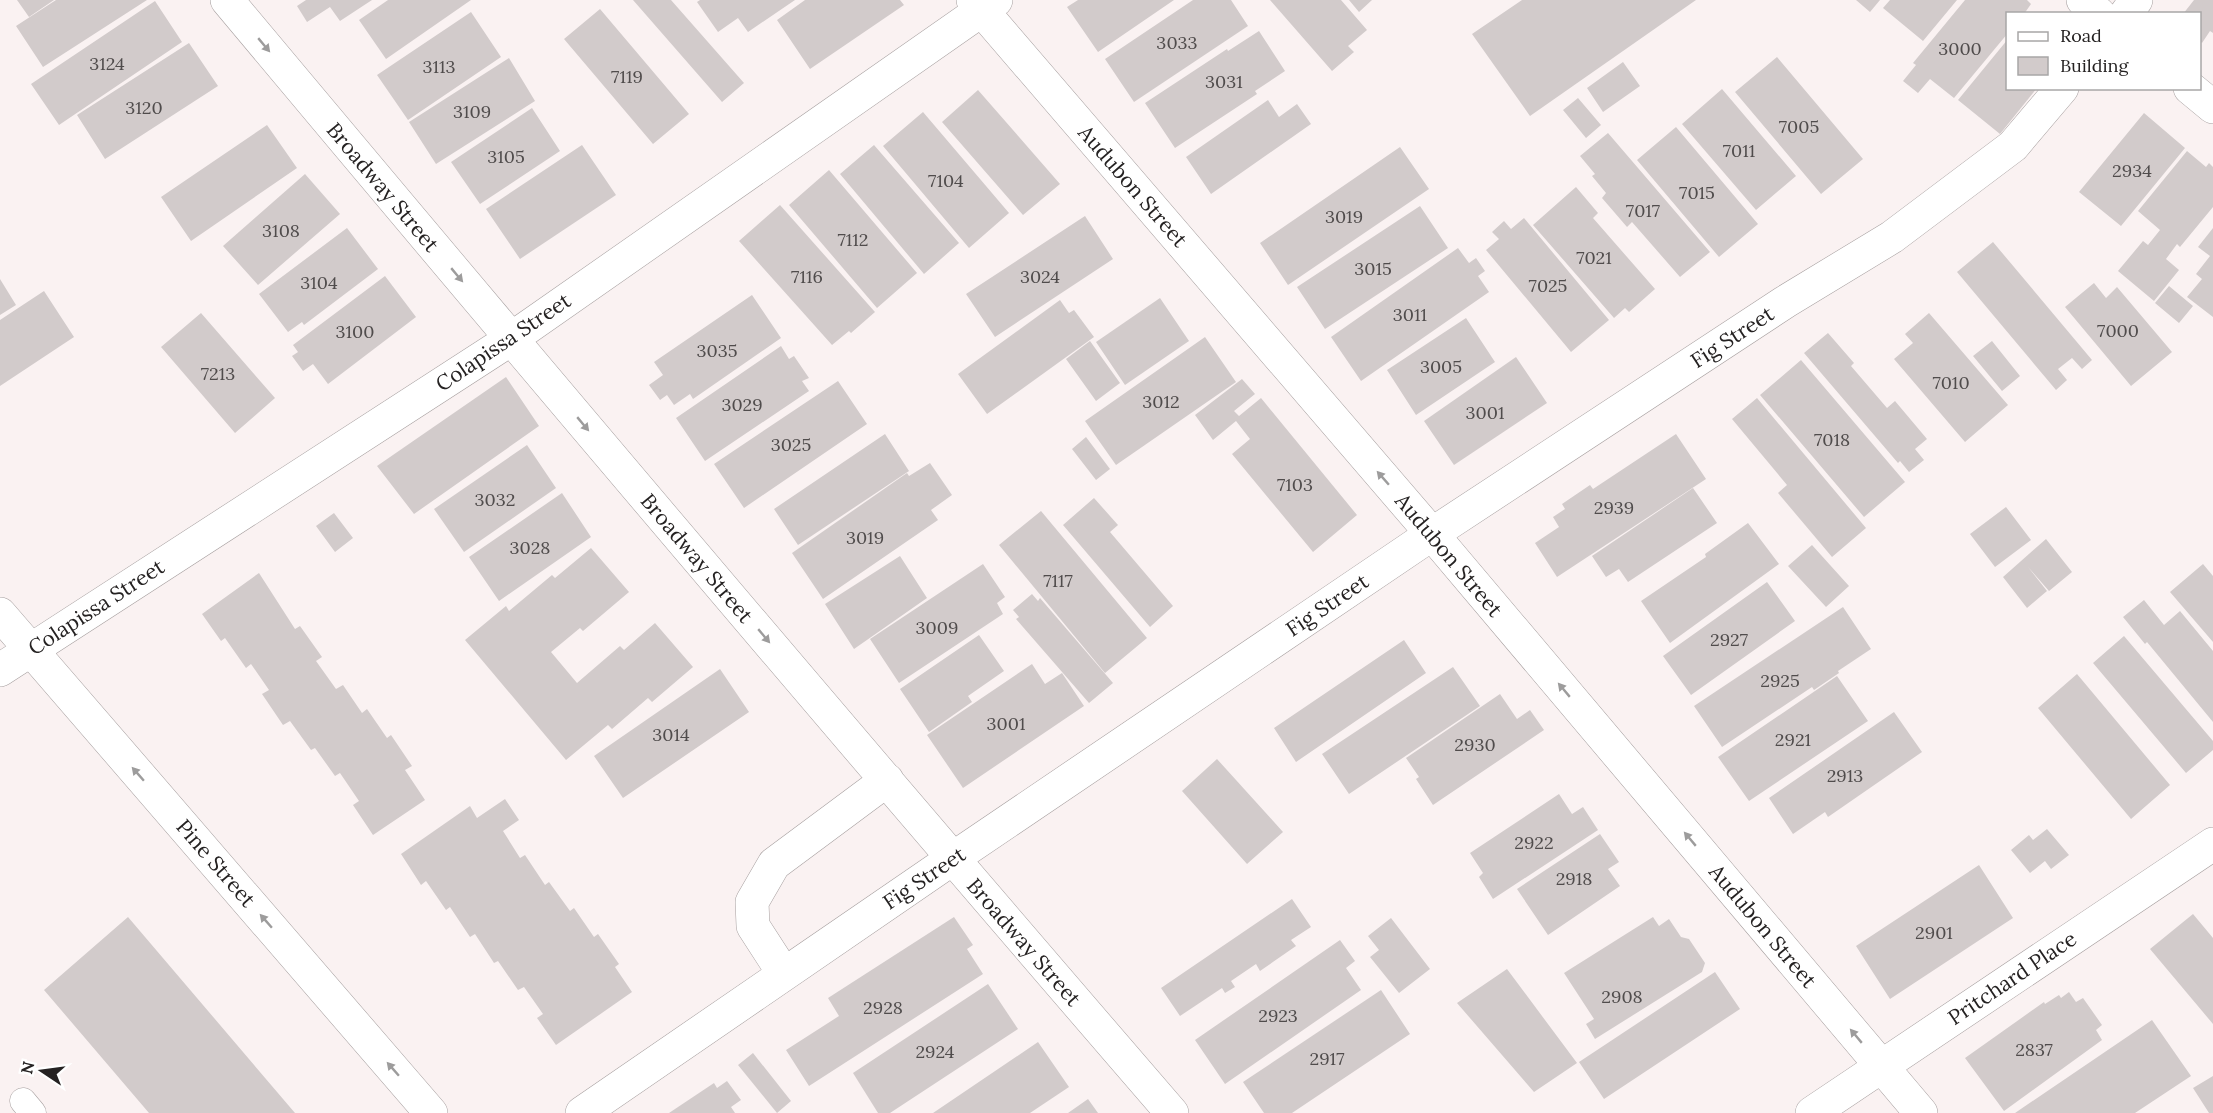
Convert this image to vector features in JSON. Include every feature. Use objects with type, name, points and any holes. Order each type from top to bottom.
[{"type":"street","name":"Broadway Street","points":[[227,0],[952,859],[1172,1113]]},
{"type":"street","points":[[2083,0],[2097,12]]},
{"type":"street","name":"Colapissa Street","points":[[0,669],[511,339],[983,3]]},
{"type":"street","name":"Audubon Street","points":[[983,3],[1921,1113]]},
{"type":"street","name":"Fig Street","points":[[582,1113],[1432,534],[1785,302],[1892,237],[2013,146],[2060,90]]},
{"type":"street","points":[[2192,90],[2213,107]]},
{"type":"street","name":"Pine Street","points":[[0,614],[431,1113]]},
{"type":"street","points":[[784,974],[753,926],[752,902],[774,864],[887,780]]},
{"type":"street","name":"Pritchard Place","points":[[1812,1113],[2213,844]]},
{"type":"building","points":[[17,0],[54,0],[29,17]]},
{"type":"building","points":[[56,0],[147,0],[43,67],[16,26]]},
{"type":"building","points":[[306,0],[372,0],[340,21],[330,7],[307,22],[297,6]]},
{"type":"building","points":[[388,0],[471,0],[386,59],[359,20]]},
{"type":"building","points":[[633,0],[671,0],[744,83],[722,102]]},
{"type":"building","points":[[700,0],[795,0],[748,32],[738,18],[718,32],[697,2]]},
{"type":"building","points":[[805,0],[900,0],[904,5],[810,69],[777,20]]},
{"type":"building","points":[[1078,0],[1174,0],[1098,52],[1067,7]]},
{"type":"building","points":[[1193,0],[1231,0],[1248,26],[1134,102],[1105,59]]},
{"type":"building","points":[[1270,0],[1341,0],[1367,30],[1348,46],[1354,52],[1332,71]]},
{"type":"building","points":[[1349,0],[1372,0],[1359,12]]},
{"type":"building","points":[[1522,0],[1696,0],[1530,116],[1472,34]]},
{"type":"building","points":[[1856,0],[1880,0],[1870,12]]},
{"type":"building","points":[[1890,0],[1957,0],[1923,41],[1883,8]]},
{"type":"building","points":[[1965,0],[2027,0],[2031,4],[2025,12],[2006,12],[2006,35],[1954,98],[1930,79],[1918,93],[1903,81],[1916,65],[1913,63]]},
{"type":"building","points":[[2194,0],[2213,0],[2213,33],[2210,31],[2202,43],[2201,12],[2185,12]]},
{"type":"building","points":[[155,1],[182,42],[59,125],[31,84]]},
{"type":"building","points":[[600,9],[689,114],[653,144],[564,39]]},
{"type":"building","points":[[471,12],[501,57],[408,120],[377,75]]},
{"type":"building","points":[[1259,31],[1285,71],[1255,91],[1257,94],[1175,148],[1145,103],[1227,49],[1228,51]]},
{"type":"building","points":[[2006,41],[2006,90],[2035,90],[2000,134],[1958,100]]},
{"type":"building","points":[[189,43],[218,86],[105,159],[77,115]]},
{"type":"building","points":[[1777,57],[1863,159],[1821,194],[1735,92]]},
{"type":"building","points":[[509,58],[535,101],[436,164],[409,122]]},
{"type":"building","points":[[1623,62],[1640,86],[1603,112],[1587,88]]},
{"type":"building","points":[[1722,89],[1796,176],[1756,210],[1682,124]]},
{"type":"building","points":[[978,90],[1060,184],[1023,215],[942,122]]},
{"type":"building","points":[[1578,98],[1601,125],[1586,138],[1563,110]]},
{"type":"building","points":[[1268,100],[1279,117],[1297,104],[1311,124],[1211,194],[1186,157]]},
{"type":"building","points":[[532,108],[560,151],[480,204],[451,162]]},
{"type":"building","points":[[923,112],[1009,213],[969,248],[883,146]]},
{"type":"building","points":[[2144,113],[2185,148],[2121,226],[2079,192]]},
{"type":"building","points":[[267,125],[297,168],[191,241],[161,197]]},
{"type":"building","points":[[1676,127],[1758,224],[1719,257],[1637,160]]},
{"type":"building","points":[[1608,133],[1710,252],[1680,277],[1632,222],[1627,227],[1602,198],[1606,193],[1592,176],[1595,174],[1580,156]]},
{"type":"building","points":[[582,145],[616,195],[520,259],[486,209]]},
{"type":"building","points":[[874,145],[959,243],[924,274],[840,174]]},
{"type":"building","points":[[1400,147],[1429,189],[1288,285],[1260,243]]},
{"type":"building","points":[[2187,151],[2206,167],[2209,163],[2213,167],[2213,207],[2180,247],[2177,244],[2166,259],[2179,270],[2154,301],[2118,271],[2143,241],[2148,245],[2160,230],[2138,211]]},
{"type":"building","points":[[829,170],[917,273],[877,308],[789,205]]},
{"type":"building","points":[[305,174],[340,214],[258,285],[223,246]]},
{"type":"building","points":[[1576,187],[1598,213],[1593,218],[1655,289],[1629,312],[1625,308],[1614,318],[1533,225]]},
{"type":"building","points":[[780,205],[875,312],[851,333],[849,331],[832,345],[739,241]]},
{"type":"building","points":[[1420,206],[1448,248],[1325,329],[1297,287]]},
{"type":"building","points":[[1085,216],[1113,259],[995,337],[966,294]]},
{"type":"building","points":[[1524,218],[1609,320],[1571,352],[1486,250],[1499,239],[1492,232],[1504,221],[1511,229]]},
{"type":"building","points":[[347,228],[378,269],[304,325],[302,322],[288,332],[259,294]]},
{"type":"building","points":[[2213,228],[2213,317],[2187,297],[2202,279],[2196,274],[2210,256],[2198,247]]},
{"type":"building","points":[[1993,242],[2092,360],[2082,369],[2072,358],[2058,369],[2067,380],[2056,390],[1957,272]]},
{"type":"building","points":[[1458,248],[1469,263],[1476,258],[1485,271],[1478,276],[1489,292],[1361,381],[1331,337]]},
{"type":"building","points":[[385,276],[416,317],[328,384],[313,364],[303,371],[292,356],[298,352],[293,345]]},
{"type":"building","points":[[0,279],[16,305],[0,315]]},
{"type":"building","points":[[2094,283],[2106,298],[2117,287],[2172,352],[2131,386],[2065,307]]},
{"type":"building","points":[[2169,286],[2193,306],[2179,323],[2155,303]]},
{"type":"building","points":[[44,291],[74,337],[0,386],[0,320]]},
{"type":"building","points":[[752,295],[781,338],[693,399],[690,394],[674,405],[667,395],[660,400],[649,385],[663,375],[654,362]]},
{"type":"building","points":[[1160,298],[1189,341],[1125,385],[1096,342]]},
{"type":"building","points":[[1060,300],[1069,313],[1074,310],[1094,337],[987,414],[958,374]]},
{"type":"building","points":[[201,313],[275,398],[235,433],[161,347]]},
{"type":"building","points":[[1929,313],[2008,405],[1965,442],[1894,359],[1913,343],[1905,334]]},
{"type":"building","points":[[1466,318],[1495,362],[1416,415],[1387,370]]},
{"type":"building","points":[[1828,333],[1854,363],[1851,366],[1887,408],[1895,401],[1927,439],[1915,449],[1924,460],[1909,472],[1900,461],[1898,463],[1804,353]]},
{"type":"building","points":[[1205,337],[1236,382],[1116,465],[1085,421]]},
{"type":"building","points":[[1090,341],[1120,383],[1096,401],[1066,359]]},
{"type":"building","points":[[1992,341],[2020,376],[2002,391],[1973,356]]},
{"type":"building","points":[[781,346],[789,359],[794,356],[809,378],[802,381],[809,391],[705,461],[676,418]]},
{"type":"building","points":[[1516,357],[1547,403],[1454,465],[1424,421]]},
{"type":"building","points":[[1801,360],[1905,482],[1864,517],[1760,395]]},
{"type":"building","points":[[506,377],[539,426],[414,514],[377,466]]},
{"type":"building","points":[[1242,379],[1255,394],[1234,411],[1239,416],[1261,398],[1357,515],[1313,552],[1232,454],[1250,439],[1236,421],[1213,440],[1195,415]]},
{"type":"building","points":[[838,381],[867,424],[744,508],[714,464]]},
{"type":"building","points":[[1757,398],[1866,528],[1832,557],[1778,493],[1787,485],[1732,419]]},
{"type":"building","points":[[885,434],[909,471],[798,545],[774,509]]},
{"type":"building","points":[[1676,434],[1706,479],[1557,577],[1535,543],[1559,527],[1553,517],[1565,509],[1562,504],[1590,485],[1593,489]]},
{"type":"building","points":[[1086,437],[1110,469],[1096,480],[1072,449]]},
{"type":"building","points":[[527,445],[556,488],[464,552],[434,509]]},
{"type":"building","points":[[930,463],[952,495],[931,510],[938,520],[823,599],[792,553],[907,473],[909,476]]},
{"type":"building","points":[[1693,488],[1717,523],[1628,582],[1619,569],[1606,577],[1592,556]]},
{"type":"building","points":[[562,493],[591,537],[499,601],[469,557]]},
{"type":"building","points":[[1094,498],[1118,525],[1110,532],[1173,606],[1150,627],[1063,525]]},
{"type":"building","points":[[2006,507],[2031,540],[1995,567],[1970,534]]},
{"type":"building","points":[[1041,511],[1147,638],[1105,673],[999,545]]},
{"type":"building","points":[[334,513],[353,538],[335,552],[316,526]]},
{"type":"building","points":[[1748,523],[1779,564],[1670,643],[1641,601],[1706,557],[1705,554]]},
{"type":"building","points":[[2046,539],[2072,572],[2049,591],[2028,567],[2047,591],[2027,608],[2003,577]]},
{"type":"building","points":[[1812,545],[1849,586],[1826,607],[1788,566]]},
{"type":"building","points":[[591,548],[629,592],[583,631],[580,628],[551,652],[577,683],[620,646],[624,650],[655,623],[693,667],[652,702],[648,698],[612,729],[608,725],[566,760],[465,640],[506,606],[509,611],[552,575],[555,578]]},
{"type":"building","points":[[900,556],[927,598],[854,649],[825,604]]},
{"type":"building","points":[[983,564],[1005,597],[997,603],[1003,614],[899,683],[870,639]]},
{"type":"building","points":[[2203,564],[2213,576],[2213,642],[2170,592]]},
{"type":"building","points":[[259,573],[295,629],[300,626],[322,657],[316,661],[336,689],[343,685],[362,713],[367,709],[387,738],[391,735],[412,766],[405,770],[425,800],[373,835],[353,805],[359,801],[340,773],[335,776],[315,748],[311,750],[290,721],[283,725],[262,694],[269,690],[251,664],[246,668],[225,638],[221,641],[202,614]]},
{"type":"building","points":[[1767,582],[1795,621],[1691,695],[1663,656]]},
{"type":"building","points":[[1032,594],[1038,601],[1040,598],[1113,683],[1089,703],[1016,619],[1019,617],[1013,610]]},
{"type":"building","points":[[2144,600],[2164,625],[2180,611],[2213,651],[2213,722],[2147,642],[2145,644],[2123,617]]},
{"type":"building","points":[[1843,607],[1871,649],[1814,690],[1812,687],[1722,747],[1694,706]]},
{"type":"building","points":[[979,635],[1004,671],[968,696],[972,702],[929,732],[900,689]]},
{"type":"building","points":[[2124,636],[2213,741],[2213,750],[2186,773],[2093,663]]},
{"type":"building","points":[[1404,640],[1426,673],[1296,762],[1274,728]]},
{"type":"building","points":[[1032,664],[1045,684],[1062,673],[1084,706],[963,788],[927,735]]},
{"type":"building","points":[[1453,667],[1480,706],[1349,794],[1322,754]]},
{"type":"building","points":[[720,669],[749,712],[623,798],[594,756]]},
{"type":"building","points":[[2077,674],[2170,785],[2131,819],[2038,708]]},
{"type":"building","points":[[1837,676],[1868,721],[1749,801],[1718,757]]},
{"type":"building","points":[[1500,694],[1517,719],[1530,710],[1544,730],[1433,805],[1416,779],[1419,777],[1406,758]]},
{"type":"building","points":[[1894,712],[1922,752],[1828,817],[1825,812],[1793,834],[1769,798]]},
{"type":"building","points":[[1217,759],[1283,832],[1247,864],[1182,791]]},
{"type":"building","points":[[1559,794],[1572,814],[1583,807],[1598,830],[1493,899],[1479,877],[1483,873],[1470,853]]},
{"type":"building","points":[[505,799],[519,820],[503,831],[520,858],[525,855],[545,885],[549,882],[570,911],[574,908],[594,937],[598,934],[619,964],[615,967],[632,992],[556,1045],[537,1018],[543,1014],[524,987],[518,990],[498,961],[494,963],[475,934],[470,937],[450,907],[446,910],[426,881],[421,885],[401,854],[470,806],[477,818]]},
{"type":"building","points":[[2047,829],[2069,855],[2051,869],[2045,861],[2030,873],[2011,850],[2029,835],[2033,840]]},
{"type":"building","points":[[1600,834],[1619,862],[1608,869],[1620,886],[1548,935],[1517,889]]},
{"type":"building","points":[[1979,865],[2013,918],[1890,999],[1856,946]]},
{"type":"building","points":[[1292,899],[1311,927],[1291,940],[1296,946],[1260,971],[1256,964],[1231,981],[1235,987],[1225,993],[1222,988],[1180,1016],[1161,988]]},
{"type":"building","points":[[2193,914],[2213,938],[2213,1024],[2150,949]]},
{"type":"building","points":[[128,917],[295,1113],[149,1113],[44,990]]},
{"type":"building","points":[[954,917],[973,945],[967,949],[983,974],[809,1086],[786,1050],[839,1016],[828,998]]},
{"type":"building","points":[[1653,917],[1659,926],[1669,919],[1681,937],[1689,939],[1705,963],[1702,972],[1595,1039],[1586,1024],[1594,1019],[1564,973]]},
{"type":"building","points":[[1391,918],[1430,969],[1399,993],[1370,957],[1379,950],[1368,936]]},
{"type":"building","points":[[1340,940],[1355,961],[1346,968],[1361,990],[1225,1084],[1195,1040]]},
{"type":"building","points":[[1507,969],[1577,1063],[1534,1092],[1457,1003]]},
{"type":"building","points":[[1715,972],[1740,1009],[1604,1099],[1579,1062]]},
{"type":"building","points":[[988,984],[1018,1029],[890,1113],[878,1113],[853,1073]]},
{"type":"building","points":[[1381,990],[1410,1034],[1292,1113],[1264,1113],[1243,1082]]},
{"type":"building","points":[[2069,992],[2076,1002],[2083,998],[2102,1025],[2096,1030],[2102,1040],[2004,1111],[1965,1058],[2044,1002],[2045,1004],[2059,995],[2061,998]]},
{"type":"building","points":[[2152,1020],[2191,1076],[2135,1113],[2015,1113]]},
{"type":"building","points":[[1038,1042],[1069,1087],[1030,1113],[933,1113]]},
{"type":"building","points":[[753,1053],[791,1101],[777,1113],[738,1065]]},
{"type":"building","points":[[2213,1076],[2213,1113],[2209,1113],[2193,1088]]},
{"type":"building","points":[[727,1081],[741,1100],[731,1107],[735,1113],[669,1113],[714,1083],[717,1088]]},
{"type":"building","points":[[1088,1099],[1098,1113],[1068,1113]]}]
